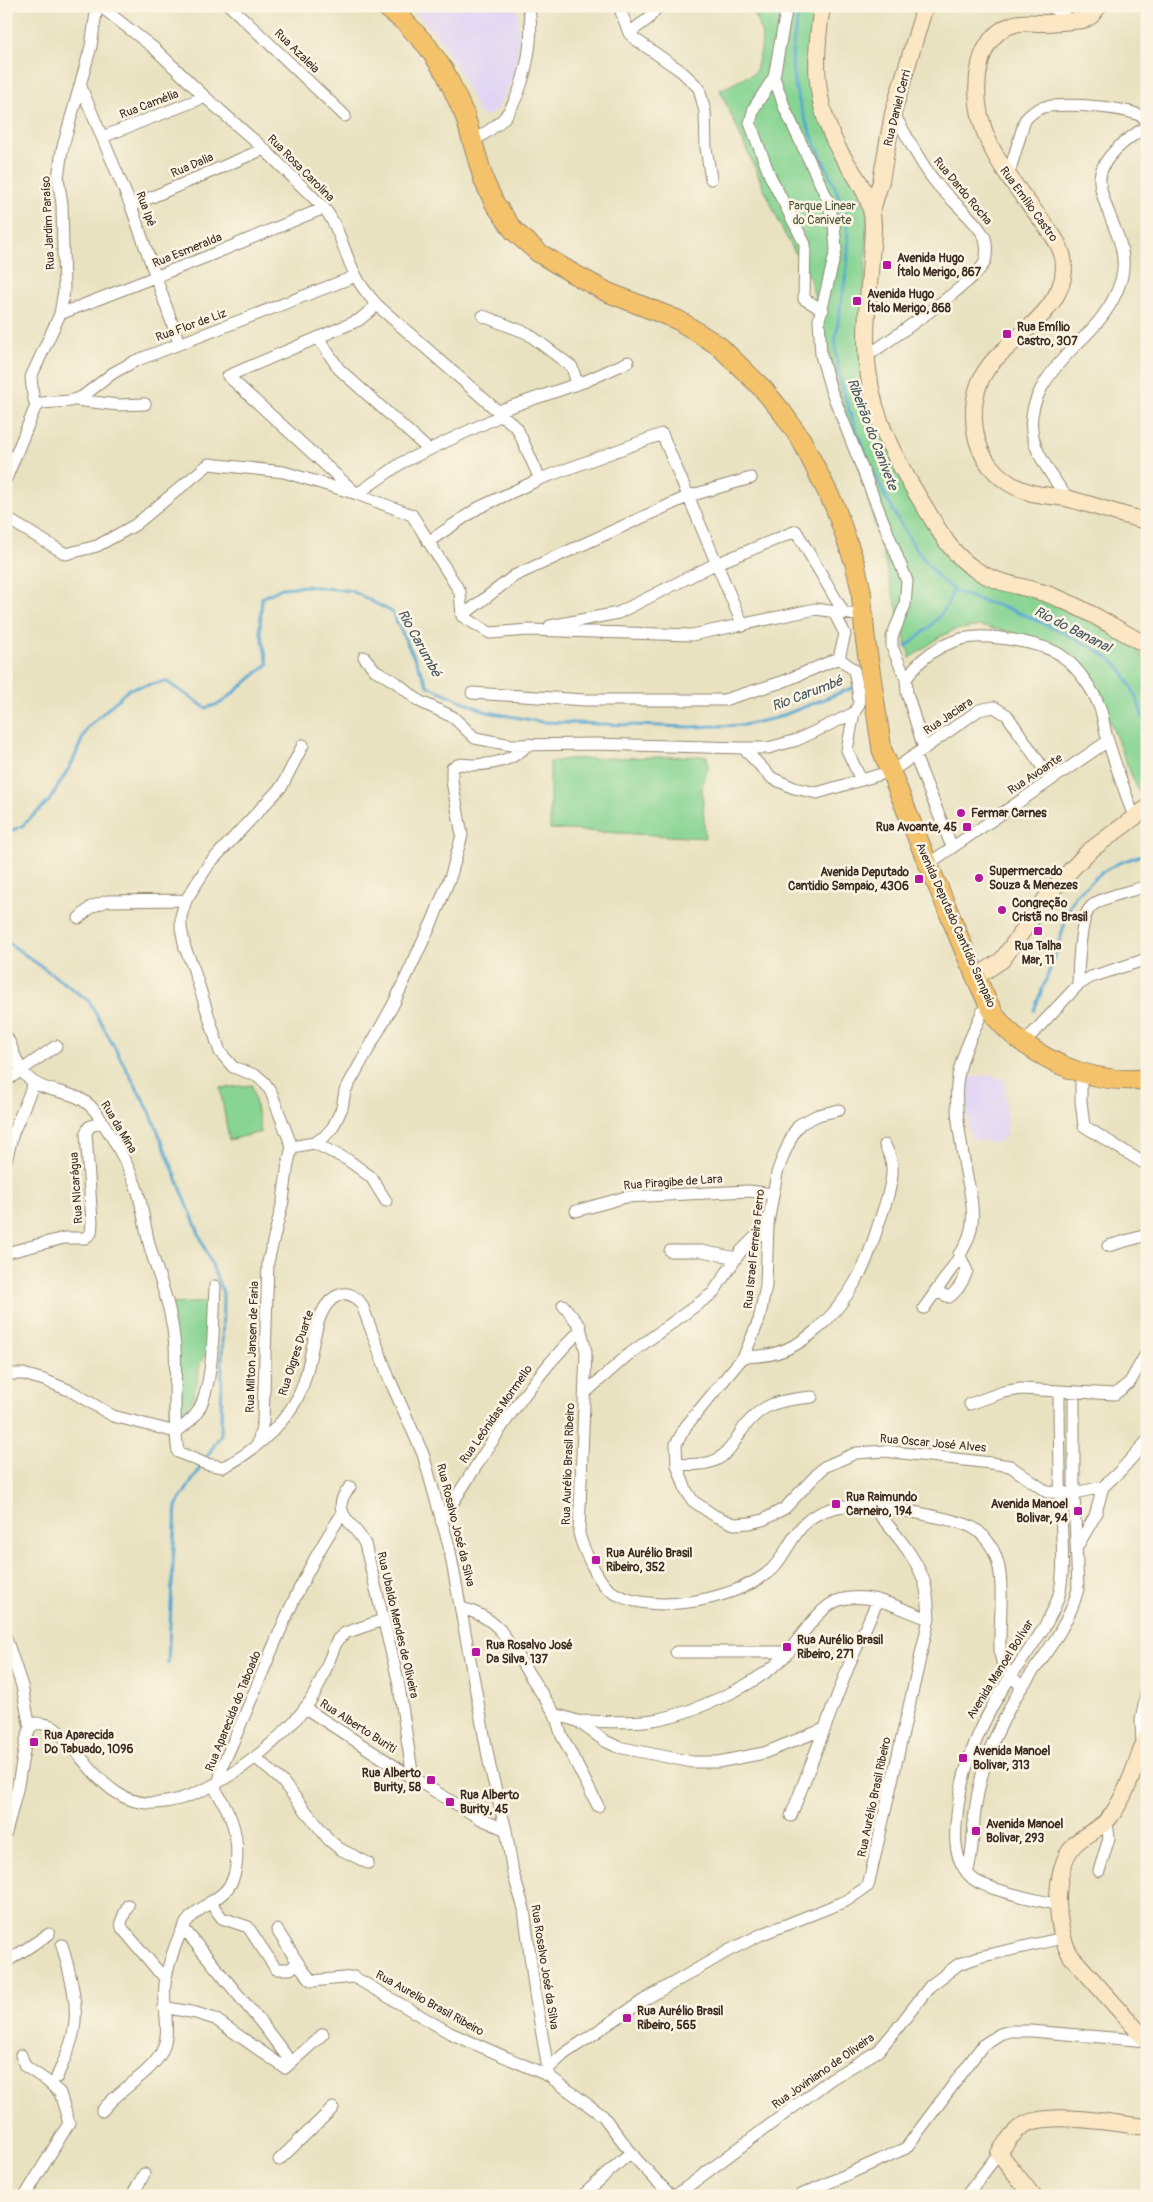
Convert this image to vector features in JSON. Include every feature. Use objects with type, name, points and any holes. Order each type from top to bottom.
[{"type":"main road","name":"Avenida Deputado Cantídio Sampaio","points":[[385,6],[411,29],[428,48],[446,74],[457,95],[484,181],[495,204],[514,231],[539,253],[607,292],[678,320],[719,346],[782,412],[818,471],[835,507],[861,590],[882,750],[987,1002],[999,1021],[1023,1044],[1046,1058],[1081,1074],[1109,1079],[1147,1079]]},
{"type":"street","name":"Rua Jardim Paraíso","points":[[39,404],[33,396],[31,377],[60,314],[65,279],[62,204],[58,178],[62,150],[92,46],[99,6]]},
{"type":"street","name":"Rua Rosa Carolina","points":[[99,6],[156,49],[205,97],[264,149],[324,208],[334,224],[356,276],[377,305],[518,428],[540,479]]},
{"type":"street","name":"Rua Azaleia","points":[[230,6],[344,116]]},
{"type":"street","points":[[473,142],[501,121],[516,97],[530,44],[528,6]]},
{"type":"street","points":[[619,6],[628,33],[648,50],[687,75],[700,88],[705,112],[706,148],[711,180]]},
{"type":"street","points":[[628,33],[648,19],[658,6]]},
{"type":"street","points":[[787,6],[774,76],[754,108],[750,123],[770,176],[805,244],[804,299],[822,310]]},
{"type":"street","points":[[822,6],[816,61],[820,100],[838,147],[863,188],[872,210],[866,326],[868,370],[877,412],[894,455],[941,536],[968,565],[999,582],[1043,593],[1065,601],[1147,645]]},
{"type":"street","name":"Rua Daniel Cerri","points":[[872,210],[879,188],[893,113],[925,6]]},
{"type":"street","points":[[1050,6],[1072,21],[1084,20],[1093,10]]},
{"type":"street","name":"Rua Emílio Castro","points":[[1072,21],[1014,24],[1005,27],[990,40],[982,56],[976,95],[979,117],[990,147],[1008,176],[1060,247],[1063,258],[1063,276],[1052,302],[994,360],[982,375],[975,399],[974,421],[976,441],[981,455],[990,468],[1013,486],[1031,493],[1068,499],[1147,521]]},
{"type":"street","points":[[774,76],[785,109],[827,198],[834,224],[836,250],[818,332],[820,355],[831,390],[907,581],[905,605],[892,637],[892,647],[907,678],[907,693],[919,752],[952,847]]},
{"type":"street","name":"Rua Ipê","points":[[81,87],[131,206],[157,277],[178,343]]},
{"type":"street","name":"Rua Camélia","points":[[102,137],[205,97]]},
{"type":"street","points":[[1008,176],[1025,120],[1031,113],[1043,107],[1112,109],[1127,111],[1144,117],[1147,120]]},
{"type":"street","name":"Rua Dardo Rocha","points":[[867,356],[918,321],[966,282],[985,262],[985,239],[978,228],[936,183],[893,113]]},
{"type":"street","points":[[1068,499],[1056,482],[1035,444],[1033,433],[1036,404],[1047,377],[1101,318],[1116,296],[1122,278],[1122,252],[1102,190],[1101,174],[1110,157],[1147,126]]},
{"type":"street","name":"Rua Dalia","points":[[131,206],[264,149]]},
{"type":"street","name":"Rua Esmeralda","points":[[60,314],[157,277],[324,208]]},
{"type":"street","name":"Rua Flor de Liz","points":[[39,404],[76,400],[125,366],[178,343],[270,311],[356,276]]},
{"type":"street","points":[[357,494],[228,376],[319,339],[359,320],[377,305]]},
{"type":"street","points":[[483,316],[527,333],[572,367],[577,384]]},
{"type":"street","points":[[319,339],[339,369],[429,450]]},
{"type":"street","points":[[357,494],[403,462],[500,413],[577,384],[628,362]]},
{"type":"street","points":[[102,382],[104,404]]},
{"type":"street","points":[[76,400],[104,404],[145,404]]},
{"type":"street","points":[[6,479],[39,404]]},
{"type":"street","points":[[428,542],[478,508],[540,479],[662,434],[743,626]]},
{"type":"street","points":[[6,518],[66,554],[97,546],[135,525],[209,464],[284,472],[357,494],[412,515],[460,592],[462,616]]},
{"type":"street","points":[[462,616],[514,576],[689,496],[751,478]]},
{"type":"street","points":[[529,630],[618,613],[717,563],[796,530],[839,613],[845,634],[839,658]]},
{"type":"street","points":[[462,616],[490,633],[529,630],[692,635],[743,626],[816,609],[863,616]]},
{"type":"street","points":[[907,678],[935,650],[954,640],[972,636],[989,636],[1043,648],[1061,655],[1082,676],[1099,705],[1108,741],[1140,812],[1088,852],[1074,866],[1052,890],[1002,960],[976,977]]},
{"type":"street","points":[[364,657],[375,670],[397,683],[419,701],[453,717],[475,738],[511,744],[768,748],[797,740],[854,713]]},
{"type":"street","points":[[472,693],[585,700],[724,700],[782,682],[839,658]]},
{"type":"street","points":[[839,658],[854,670],[858,704],[854,713],[847,750],[861,780]]},
{"type":"street","name":"Rua Jaciara","points":[[743,748],[772,778],[794,788],[817,793],[892,771],[979,710],[994,707],[1007,715],[1051,780]]},
{"type":"street","name":"Rua Avoante","points":[[930,867],[952,847],[1108,741]]},
{"type":"street","points":[[304,745],[282,786],[209,864],[186,900],[181,916],[183,938],[220,1052],[233,1067],[256,1076],[265,1083],[271,1092],[292,1147],[314,1143],[324,1137],[333,1127],[342,1108],[345,1091],[372,1046],[420,951],[451,875],[462,835],[452,781],[452,768],[461,763],[502,762],[520,753],[528,744]]},
{"type":"street","points":[[1078,985],[1083,929],[1090,908],[1100,900],[1147,886]]},
{"type":"street","points":[[78,918],[91,907],[107,901],[131,899],[186,900]]},
{"type":"street","points":[[1023,1044],[1078,985],[1090,977],[1147,958]]},
{"type":"street","points":[[924,1308],[960,1254],[971,1230],[973,1212],[960,1133],[957,1084],[959,1071],[987,1002]]},
{"type":"street","name":"Rua da Mina","points":[[6,1036],[21,1070],[34,1083],[83,1099],[91,1106],[102,1121],[132,1176],[140,1199],[151,1248],[167,1297],[172,1323],[175,1347],[178,1452],[206,1464],[223,1466]]},
{"type":"street","points":[[6,1080],[56,1046]]},
{"type":"street","points":[[1081,1074],[1084,1126],[1147,1165]]},
{"type":"street","points":[[6,1161],[13,1133],[34,1083]]},
{"type":"street","name":"Rua Israel Ferreira Ferro","points":[[676,1461],[676,1444],[681,1433],[744,1356],[761,1311],[766,1286],[768,1229],[773,1194],[777,1173],[794,1132],[806,1120],[818,1114],[839,1110]]},
{"type":"street","name":"Rua NIcarágua","points":[[6,1253],[64,1238],[85,1238],[91,1233],[92,1222],[86,1133],[89,1127],[102,1121]]},
{"type":"street","points":[[314,1143],[348,1160],[371,1177],[386,1201]]},
{"type":"street","points":[[744,1356],[767,1355],[799,1344],[815,1332],[844,1299],[867,1257],[890,1186],[893,1167],[885,1145]]},
{"type":"street","name":"Rua Milton Jansen de Faria","points":[[258,1443],[263,1422],[270,1251],[284,1201],[288,1163],[292,1147]]},
{"type":"street","name":"Rua Piragibe de Lara","points":[[576,1210],[626,1197],[749,1191],[773,1194]]},
{"type":"street","points":[[585,1393],[628,1355],[709,1297],[747,1244],[768,1229]]},
{"type":"street","points":[[1108,1246],[1147,1235]]},
{"type":"street","points":[[670,1251],[702,1251],[736,1258]]},
{"type":"street","points":[[936,1291],[949,1297],[960,1285],[966,1271],[960,1254]]},
{"type":"street","points":[[6,1374],[22,1374],[44,1380],[71,1391],[113,1416],[176,1432],[189,1422],[198,1411],[207,1388],[215,1286]]},
{"type":"street","name":"Rua Oigres Duarte","points":[[223,1466],[258,1443],[276,1428],[296,1402],[320,1316],[326,1305],[339,1294],[353,1296]]},
{"type":"street","name":"Rua Rosalvo José da Silva","points":[[353,1296],[362,1305],[389,1378],[417,1438],[449,1546],[490,1767],[506,1830],[513,1873],[524,1909],[548,2072]]},
{"type":"street","name":"Rua Aurélio Brasil Ribeiro","points":[[563,1304],[581,1330],[586,1352],[579,1508],[580,1541],[601,1580],[608,1589],[620,1596],[640,1601],[687,1604],[744,1587],[768,1573],[779,1561],[800,1529],[818,1513],[841,1507],[862,1505],[960,1522],[975,1529],[985,1539],[998,1562],[1001,1604],[1000,1652],[1002,1663],[1010,1676]]},
{"type":"street","name":"Rua Leônidas Mormello","points":[[441,1521],[498,1432],[538,1377],[558,1352],[581,1330]]},
{"type":"street","points":[[970,1404],[1012,1390],[1115,1394],[1130,1382],[1147,1352]]},
{"type":"street","name":"Avenida Manoel Bolívar","points":[[967,1873],[959,1860],[956,1832],[958,1802],[966,1766],[978,1731],[1010,1676],[1042,1628],[1059,1594],[1062,1541],[1059,1391]]},
{"type":"street","points":[[1058,1905],[979,1883],[967,1873],[974,1842],[975,1813],[987,1759],[1022,1686],[1056,1638],[1074,1604],[1078,1588],[1074,1493],[1074,1393]]},
{"type":"street","points":[[676,1461],[707,1464],[718,1460],[727,1452],[749,1420],[758,1412],[774,1403],[812,1397]]},
{"type":"street","points":[[1077,1547],[1095,1516],[1103,1487],[1147,1441]]},
{"type":"street","name":"Rua Oscar José Alves","points":[[676,1461],[686,1490],[694,1501],[715,1516],[738,1524],[763,1520],[785,1508],[824,1467],[836,1460],[859,1452],[885,1451],[991,1462],[1010,1466],[1046,1492],[1074,1493],[1103,1487]]},
{"type":"street","points":[[342,1514],[342,1500],[350,1487]]},
{"type":"street","name":"Rua Aurélio Brasil Ribeiro","points":[[548,2072],[564,2054],[637,2004],[728,1951],[770,1931],[846,1901],[868,1886],[930,1620],[927,1592],[920,1571],[903,1544],[874,1507]]},
{"type":"street","name":"Rua Ubaldo Mendes de Oliveira","points":[[342,1514],[358,1532],[365,1544],[398,1680],[413,1778]]},
{"type":"street","name":"Rua Aparecida do Taboado","points":[[30,1728],[36,1724],[52,1726],[105,1785],[131,1800],[144,1803],[170,1801],[216,1784],[284,1624],[316,1558],[342,1514]]},
{"type":"street","points":[[555,1714],[577,1721],[645,1721],[679,1713],[750,1683],[774,1667],[789,1652],[824,1609],[838,1601],[857,1597],[878,1600],[930,1620]]},
{"type":"street","points":[[791,1816],[851,1660],[878,1600]]},
{"type":"street","points":[[462,1608],[485,1616],[501,1631],[555,1714],[561,1734],[598,1806]]},
{"type":"street","points":[[305,1708],[315,1692],[338,1638],[345,1633],[384,1620]]},
{"type":"street","points":[[6,1638],[22,1686],[30,1728],[6,1833]]},
{"type":"street","points":[[676,1652],[789,1652]]},
{"type":"street","points":[[1010,1676],[1022,1686]]},
{"type":"street","points":[[1147,1690],[1141,1720],[1144,1742],[1121,1801],[1107,1823],[1076,1843],[1068,1852],[1059,1875],[1058,1905],[1065,1948],[1147,2041]]},
{"type":"street","name":"Rua Alberto Buriti","points":[[216,1784],[256,1758],[282,1736],[305,1708],[413,1778],[481,1818],[506,1830]]},
{"type":"street","points":[[577,1721],[605,1741],[618,1747],[692,1762],[718,1762],[750,1756],[778,1748],[824,1729]]},
{"type":"street","points":[[256,1758],[282,1781],[329,1840],[340,1849],[368,1863]]},
{"type":"street","points":[[102,2111],[159,2056],[167,2024],[167,2015],[164,2007],[166,1977],[184,1929],[192,1916],[227,1890],[231,1883],[236,1867],[237,1851],[234,1827],[216,1784]]},
{"type":"street","points":[[1099,1870],[1109,1838],[1107,1823]]},
{"type":"street","points":[[210,1902],[222,1918],[248,1927],[276,1969],[280,1971],[290,1969],[298,1963],[277,1930]]},
{"type":"street","points":[[128,1905],[121,1922],[122,1928],[158,1971],[166,1977]]},
{"type":"street","points":[[184,1929],[291,2062]]},
{"type":"street","points":[[6,1962],[49,1934]]},
{"type":"street","name":"Rua Joviniano de Oliveira","points":[[673,2196],[831,2079],[878,2051],[930,1986],[954,1968],[979,1956],[1063,1938]]},
{"type":"street","points":[[57,2077],[74,2030],[75,2020],[70,1977],[62,1945]]},
{"type":"street","name":"Rua Aurelio Brasil Ribeiro","points":[[298,1963],[314,1982],[330,1978],[344,1979],[354,1977],[450,2033],[548,2072],[603,2116],[631,2152],[673,2196]]},
{"type":"street","points":[[164,2007],[215,2019],[258,2047],[285,2068],[323,2034]]},
{"type":"street","points":[[799,2196],[906,2148],[982,2044],[1000,2034],[1031,2031],[1147,2041]]},
{"type":"street","points":[[21,2056],[25,2066],[47,2081],[60,2093],[69,2123],[25,2196]]},
{"type":"street","points":[[279,2160],[332,2108]]},
{"type":"street","points":[[969,2195],[1013,2134],[1022,2126],[1043,2118],[1062,2118],[1147,2127]]},
{"type":"street","points":[[582,2196],[631,2152]]},
{"type":"street","points":[[999,2153],[1033,2196]]},
{"type":"street","points":[[132,2196],[144,2174]]},
{"type":"shaded area","points":[[408,6],[517,6],[519,32],[517,62],[510,85],[497,108],[490,115],[484,116],[479,113],[458,69],[443,44],[426,23]]},
{"type":"shaded area","points":[[991,1075],[1005,1080],[1007,1136],[996,1143],[972,1139],[968,1131],[966,1078]]},
{"type":"green space","name":"Parque Linear do Canivete","points":[[749,6],[817,6],[812,81],[868,213],[863,318],[889,447],[975,573],[1045,600],[1089,621],[1140,651],[1147,667],[1147,787],[1138,791],[1090,677],[1035,641],[1011,632],[980,626],[954,630],[940,637],[910,658],[810,279],[783,231],[720,90],[755,73],[762,38],[759,23]]},
{"type":"green space","points":[[707,756],[708,767],[702,786],[705,838],[550,829],[550,762],[568,759]]},
{"type":"green space","points":[[252,1085],[261,1132],[229,1140],[220,1088]]},
{"type":"green space","points":[[209,1302],[209,1348],[201,1361],[194,1396],[180,1420],[171,1304]]},
{"type":"waterway","name":"Ribeirão do Canivete","points":[[800,6],[792,56],[796,91],[808,127],[839,198],[848,232],[847,263],[836,339],[838,365],[845,397],[874,473],[913,544],[933,571],[952,589],[971,598],[1032,618],[1099,651],[1119,667],[1124,674],[1147,727]]},
{"type":"waterway","name":"Rio Carumbé","points":[[6,833],[22,826],[49,801],[72,763],[87,728],[129,689],[166,681],[206,708],[221,703],[268,664],[260,629],[262,598],[282,588],[307,586],[352,591],[392,612],[428,686],[487,712],[542,722],[690,727],[744,725],[776,718],[855,687]]},
{"type":"waterway","name":"Rio Carumbé","points":[[906,647],[941,615],[953,589]]},
{"type":"waterway","points":[[1034,1010],[1054,959],[1070,906],[1076,895],[1102,872],[1119,863],[1147,853]]},
{"type":"waterway","points":[[6,941],[89,1001],[150,1112],[223,1293],[221,1434],[205,1460]]},
{"type":"waterway","points":[[168,1664],[176,1506],[202,1465]]},
{"type":"place","name":"Avenida Hugo Ítalo Merigo, 867","points":[[887,265]]},
{"type":"place","name":"Avenida Hugo Ítalo Merigo, 868","points":[[857,301]]},
{"type":"place","name":"Rua Emílio Castro, 307","points":[[1007,334]]},
{"type":"place","name":"Fermar Carnes","points":[[961,813]]},
{"type":"place","name":"Rua Avoante, 45","points":[[967,827]]},
{"type":"place","name":"Supermercado Souza & Menezes","points":[[979,878]]},
{"type":"place","name":"Avenida Deputado Cantidio Sampaio, 4306","points":[[919,879]]},
{"type":"place","name":"Congreção Cristã no Brasil","points":[[1002,910]]},
{"type":"place","name":"Rua Talha Mar, 11","points":[[1038,931]]},
{"type":"place","name":"Rua Raimundo Carneiro, 194","points":[[836,1504]]},
{"type":"place","name":"Avenida Manoel Bolivar, 94","points":[[1078,1511]]},
{"type":"place","name":"Rua Aurélio Brasil Ribeiro, 352","points":[[596,1560]]},
{"type":"place","name":"Rua Aurélio Brasil Ribeiro, 271","points":[[787,1647]]},
{"type":"place","name":"Rua Rosalvo José Da Silva, 137","points":[[476,1652]]},
{"type":"place","name":"Rua Aparecida Do Tabuado, 1096","points":[[34,1742]]},
{"type":"place","name":"Avenida Manoel Bolivar, 313","points":[[963,1758]]},
{"type":"place","name":"Rua Alberto Burity, 58","points":[[431,1780]]},
{"type":"place","name":"Rua Alberto Burity, 45","points":[[450,1802]]},
{"type":"place","name":"Avenida Manoel Bolivar, 293","points":[[976,1831]]},
{"type":"place","name":"Rua Aurélio Brasil Ribeiro, 565","points":[[627,2018]]},
{"type":"water label","name":"Rio do Bananal","points":[[1073,629]]}]
